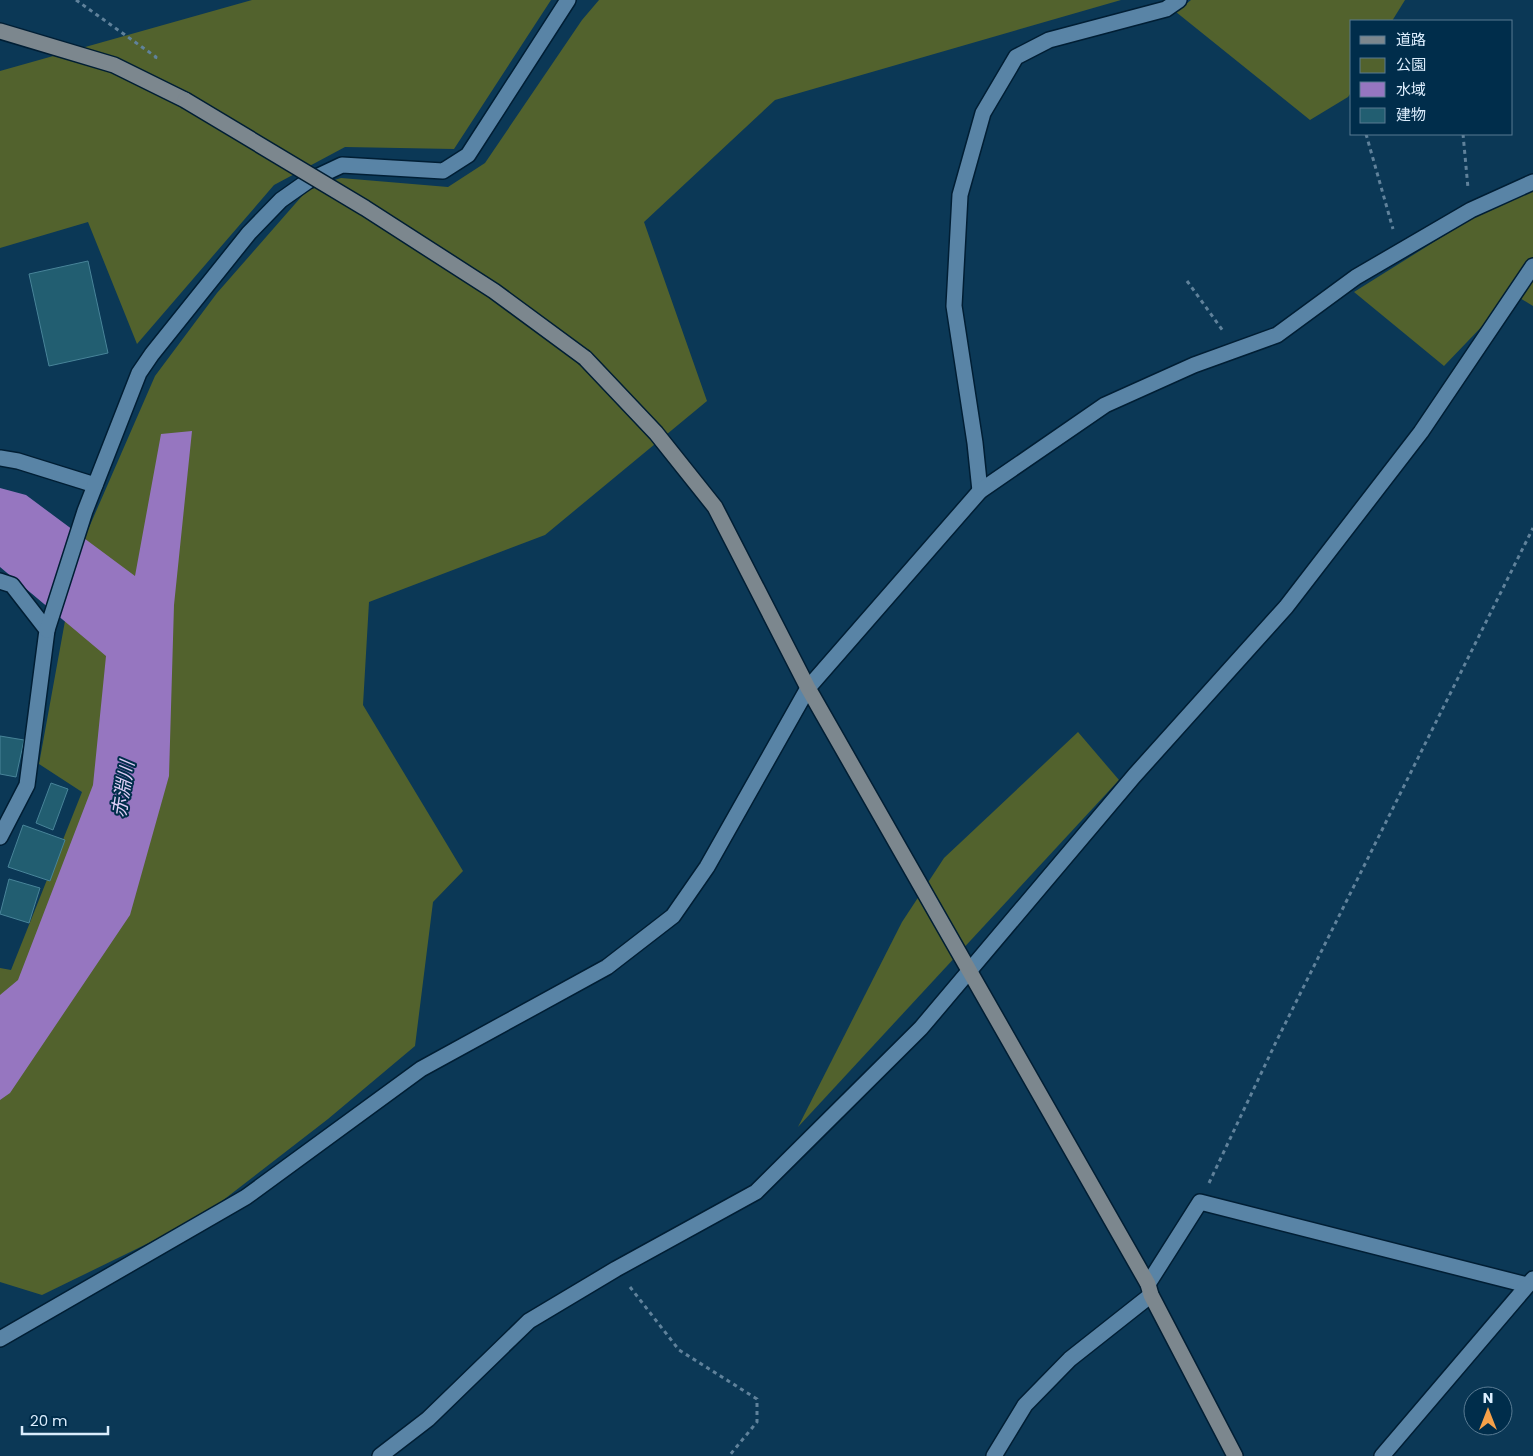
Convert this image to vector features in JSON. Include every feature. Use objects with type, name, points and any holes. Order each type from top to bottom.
[{"type":"street","points":[[0,837],[28,785],[47,630],[85,511],[139,373],[152,354],[249,233],[281,200],[308,180],[342,165],[443,171],[468,155],[568,0]]},
{"type":"street","points":[[980,491],[975,443],[954,306],[960,195],[983,114],[1016,58],[1049,40],[1166,9],[1179,0]]},
{"type":"street","points":[[0,31],[114,65],[148,80],[185,100],[365,208],[486,286],[585,358],[656,433],[715,508],[808,688],[1150,1289],[1235,1456]]},
{"type":"street","points":[[0,1339],[246,1197],[420,1069],[607,967],[673,916],[707,867],[808,688],[980,491],[1105,404],[1194,365],[1277,335],[1356,277],[1471,210],[1533,182]]},
{"type":"street","points":[[380,1456],[428,1419],[529,1321],[616,1269],[756,1192],[921,1028],[1134,776],[1286,606],[1421,432],[1533,266]]},
{"type":"street","points":[[0,458],[18,461],[95,485]]},
{"type":"street","points":[[0,581],[12,586],[47,630]]},
{"type":"street","points":[[994,1456],[1026,1406],[1070,1359],[1150,1289],[1200,1202],[1530,1282],[1382,1456]]},
{"type":"path","points":[[76,0],[156,58],[148,80]]},
{"type":"path","points":[[1366,135],[1399,252]]},
{"type":"path","points":[[1463,135],[1471,210]]},
{"type":"path","points":[[1187,281],[1236,350]]},
{"type":"path","points":[[1200,1202],[1276,1042],[1533,528]]},
{"type":"path","points":[[616,1269],[679,1350],[757,1399],[757,1422],[729,1456]]},
{"type":"green space","points":[[252,0],[551,0],[454,149],[345,147],[274,185],[137,344],[88,222],[0,248],[0,71]]},
{"type":"green space","points":[[599,0],[1121,0],[775,100],[644,222],[707,401],[545,535],[369,602],[363,705],[463,871],[433,902],[415,1046],[328,1119],[200,1218],[42,1295],[0,1282],[0,968],[11,970],[82,792],[39,764],[77,555],[155,376],[217,293],[309,188],[341,178],[448,187],[485,163],[582,20]]},
{"type":"green space","points":[[1191,0],[1405,0],[1393,20],[1350,20],[1350,94],[1310,120],[1176,12]]},
{"type":"green space","points":[[1533,191],[1533,306],[1513,294],[1444,366],[1354,292],[1496,203]]},
{"type":"green space","points":[[1078,732],[1119,780],[798,1127],[902,922],[944,858]]},
{"type":"water","name":"赤淵川","points":[[192,431],[174,605],[169,776],[130,915],[10,1093],[0,1100],[0,995],[18,980],[93,785],[106,656],[0,567],[0,488],[26,495],[135,576],[161,434]]},
{"type":"building","points":[[88,261],[108,353],[49,366],[29,274]]},
{"type":"building","points":[[0,736],[24,740],[16,777],[0,774]]},
{"type":"building","points":[[51,783],[68,789],[53,830],[36,823]]},
{"type":"building","points":[[23,825],[65,840],[50,881],[8,867]]},
{"type":"building","points":[[9,879],[40,888],[29,923],[0,914]]}]
